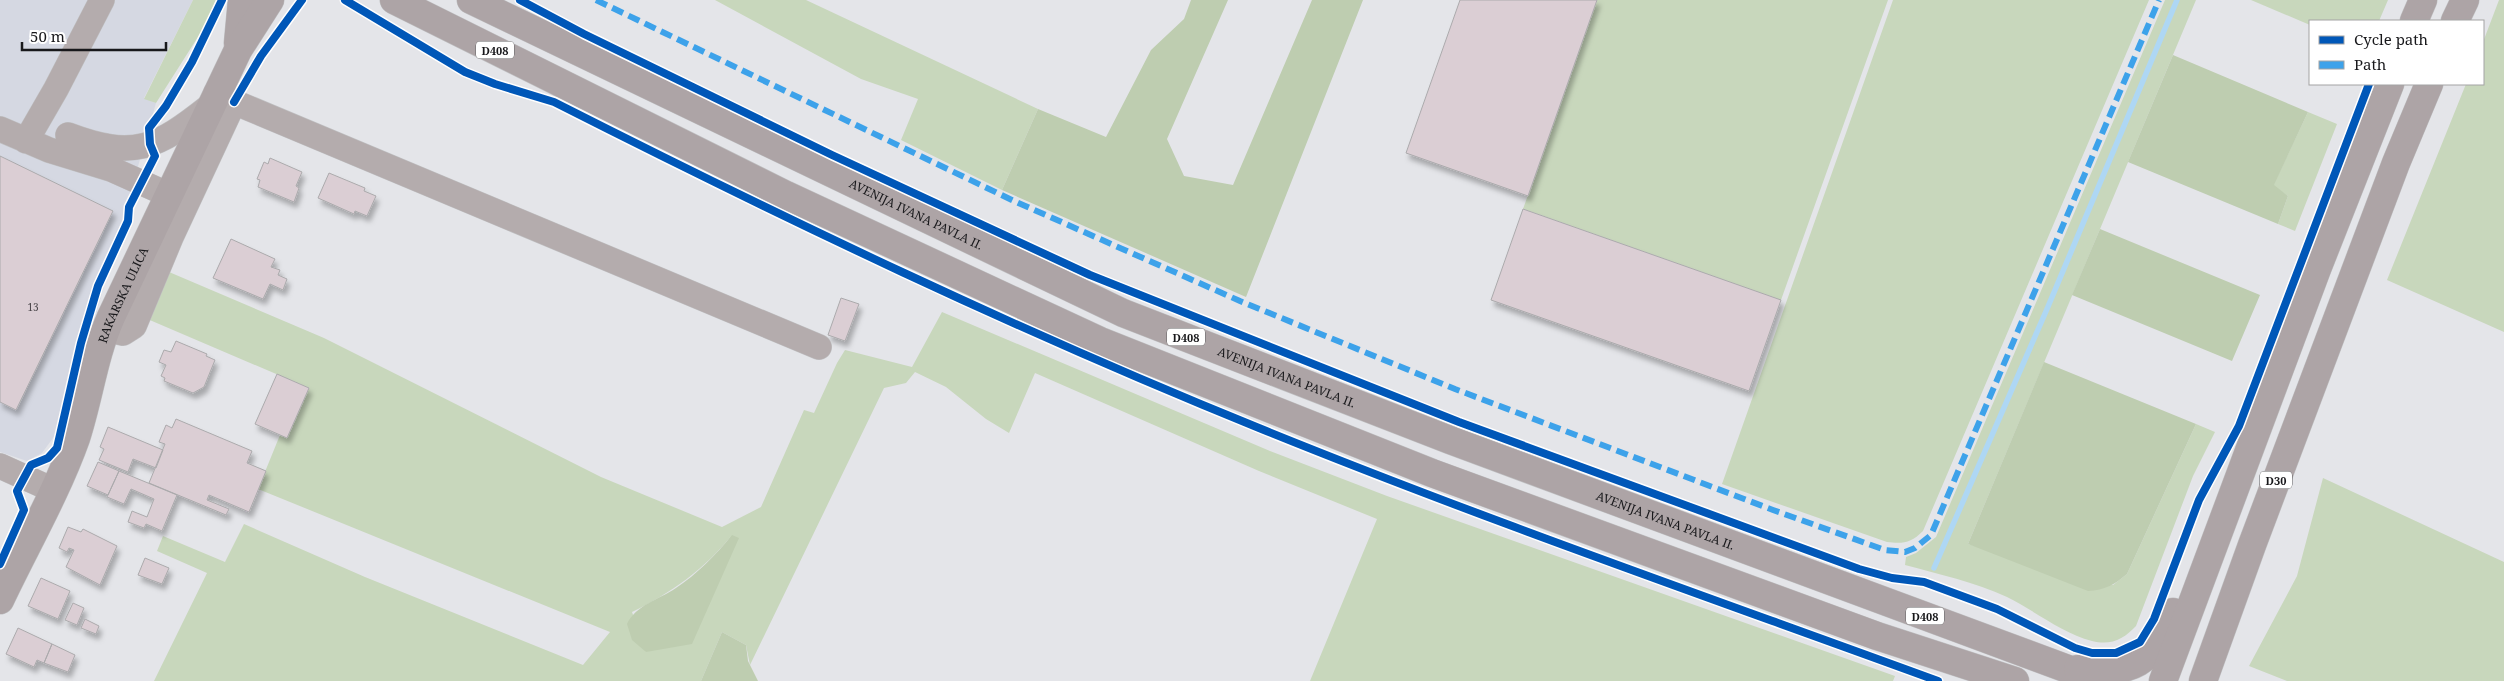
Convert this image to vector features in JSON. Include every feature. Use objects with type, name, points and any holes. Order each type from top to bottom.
[{"type":"main road","points":[[238,50],[242,0]]},
{"type":"main road","name":"RAKARSKA ULICA","points":[[0,600],[54,490],[75,438],[106,329],[169,195],[220,100],[238,50],[270,0]]},
{"type":"main road","name":"D408","points":[[394,0],[786,195],[1100,341],[1450,480],[1877,636],[2007,679]]},
{"type":"main road","name":"AVENIJA IVANA PAVLA II.","points":[[471,0],[1123,313],[1450,440],[2100,681]]},
{"type":"main road","points":[[2414,20],[2422,0]]},
{"type":"main road","points":[[2455,20],[2464,0]]},
{"type":"main road","name":"D30","points":[[2164,681],[2317,269],[2390,85]]},
{"type":"main road","name":"D30","points":[[2203,681],[2252,545],[2396,163],[2429,85]]},
{"type":"main road","points":[[2064,667],[2116,670],[2136,665],[2154,648],[2179,598],[2200,582]]},
{"type":"street","points":[[26,141],[56,90],[102,0]]},
{"type":"street","points":[[56,90],[56,118],[68,135],[111,169]]},
{"type":"street","points":[[68,135],[102,146],[130,149],[140,147],[161,140],[174,133],[220,100]]},
{"type":"street","points":[[106,329],[123,332],[134,326],[171,237],[220,100]]},
{"type":"street","points":[[220,100],[819,347]]},
{"type":"street","points":[[0,128],[26,141],[111,169],[169,195]]},
{"type":"street","points":[[0,466],[54,490]]},
{"type":"shaded area","points":[[0,0],[193,0],[144,98],[156,103],[73,395],[53,438],[42,453],[27,461],[0,452]]},
{"type":"green space","points":[[193,0],[216,0],[203,29],[156,103],[144,99]]},
{"type":"green space","points":[[715,0],[806,0],[1038,109],[1002,190],[901,140],[918,99],[861,79]]},
{"type":"green space","points":[[1191,0],[1228,0],[1167,139],[1184,176],[1233,185],[1312,0],[1363,0],[1246,297],[1002,190],[1038,109],[1106,137],[1151,50],[1184,19]]},
{"type":"green space","points":[[1597,0],[1888,0],[1781,300],[1523,209]]},
{"type":"green space","points":[[1893,0],[2149,0],[1923,531],[1911,540],[1898,543],[1887,542],[1722,484]]},
{"type":"green space","points":[[2165,0],[2196,0],[1968,544],[2113,585],[2127,574],[2196,424],[2215,432],[2193,476],[2136,626],[2122,638],[2105,643],[2092,641],[2070,633],[1995,592],[1905,565],[1906,557],[1916,553],[1936,537]]},
{"type":"green space","points":[[2251,0],[2388,0],[2379,20],[2309,20],[2309,25]]},
{"type":"green space","points":[[2499,0],[2504,0],[2504,332],[2387,280],[2466,85],[2484,85],[2484,39]]},
{"type":"green space","points":[[2173,55],[2308,112],[2274,185],[2288,196],[2278,224],[2128,162]]},
{"type":"green space","points":[[2308,112],[2337,124],[2295,231],[2278,224],[2288,196],[2273,186]]},
{"type":"green space","points":[[2100,229],[2260,295],[2232,361],[2072,295]]},
{"type":"green space","points":[[162,269],[324,338],[601,477],[722,527],[761,507],[804,410],[814,413],[845,350],[912,367],[942,312],[1270,451],[1387,496],[1895,676],[1893,681],[1310,681],[1377,519],[1259,471],[1035,373],[1009,433],[986,419],[946,387],[915,372],[906,383],[884,388],[750,665],[746,645],[722,632],[701,681],[154,681],[207,573],[157,551],[163,536],[225,562],[244,524],[365,577],[583,665],[610,632],[258,489],[280,435],[287,438],[309,388],[145,318]],"holes":[[[732,535],[646,652],[632,612],[660,597],[699,569]]]},
{"type":"green space","points":[[2044,362],[2196,424],[2127,574],[2104,588],[2088,591],[1968,544]]},
{"type":"green space","points":[[2323,478],[2504,562],[2504,681],[2287,681],[2249,666],[2297,576]]},
{"type":"green space","points":[[732,535],[739,538],[692,644],[646,652],[632,640],[627,624],[631,617],[642,607],[676,588],[691,577],[713,557]]},
{"type":"green space","points":[[722,632],[746,645],[748,661],[758,681],[701,681]]},
{"type":"building","points":[[1460,0],[1597,0],[1528,196],[1406,153]]},
{"type":"building","points":[[0,156],[113,211],[16,410],[0,402]]},
{"type":"building","points":[[270,158],[302,172],[296,186],[299,188],[294,202],[258,187],[260,180],[257,179],[264,162],[268,164]]},
{"type":"building","points":[[329,173],[365,188],[364,191],[376,196],[367,216],[355,211],[354,214],[318,198]]},
{"type":"building","points":[[1523,209],[1781,300],[1749,391],[1491,300]]},
{"type":"building","points":[[231,239],[275,259],[271,267],[280,270],[278,275],[287,279],[283,290],[270,284],[263,299],[213,278]]},
{"type":"building","points":[[841,298],[859,304],[845,341],[828,335]]},
{"type":"building","points":[[176,341],[207,354],[206,356],[215,360],[204,387],[193,393],[164,381],[165,378],[161,376],[166,365],[159,362],[164,350],[171,352]]},
{"type":"building","points":[[277,374],[309,388],[287,438],[255,424]]},
{"type":"building","points":[[176,419],[252,451],[247,463],[266,471],[249,512],[209,495],[207,500],[229,509],[226,515],[149,483],[165,444],[159,442],[166,425],[172,428]]},
{"type":"building","points":[[108,427],[163,450],[156,468],[133,459],[128,472],[99,460],[104,449],[100,447]]},
{"type":"building","points":[[98,462],[119,471],[108,495],[87,486]]},
{"type":"building","points":[[119,471],[177,495],[162,531],[146,524],[144,528],[128,522],[132,511],[147,517],[154,499],[131,489],[124,504],[107,497]]},
{"type":"building","points":[[68,527],[81,532],[83,529],[117,546],[100,585],[66,567],[74,550],[69,548],[67,552],[59,548]]},
{"type":"building","points":[[145,558],[169,568],[162,584],[138,575]]},
{"type":"building","points":[[41,578],[70,591],[58,619],[28,606]]},
{"type":"building","points":[[73,603],[84,608],[77,625],[65,620]]},
{"type":"building","points":[[85,619],[99,626],[96,634],[81,628]]},
{"type":"building","points":[[18,628],[52,644],[44,663],[37,660],[34,667],[6,654]]},
{"type":"building","points":[[52,644],[75,655],[68,672],[44,663]]},
{"type":"waterway","points":[[1934,568],[2047,309],[2177,0]]},
{"type":"marked path","points":[[596,0],[1014,201],[1240,301],[1455,389],[1773,510],[1885,550],[1905,552],[1915,548],[1931,535],[2159,0]]},
{"type":"cycle path","points":[[0,564],[24,510],[17,491],[31,465],[48,458],[57,448],[81,343],[98,286],[128,221],[129,207],[155,156],[150,144],[149,128],[166,106],[192,62],[222,0]]},
{"type":"cycle path","points":[[234,102],[261,56],[302,0]]},
{"type":"cycle path","points":[[345,0],[465,72],[495,84],[554,102],[815,231],[1080,353],[1343,462],[1597,558],[1938,681]]},
{"type":"cycle path","points":[[520,0],[584,34],[832,155],[1090,275],[1459,422],[1859,569],[1892,578],[1924,582],[1997,609],[2075,648],[2092,653],[2116,653],[2140,642],[2154,619],[2199,500],[2239,426],[2369,85]]}]
